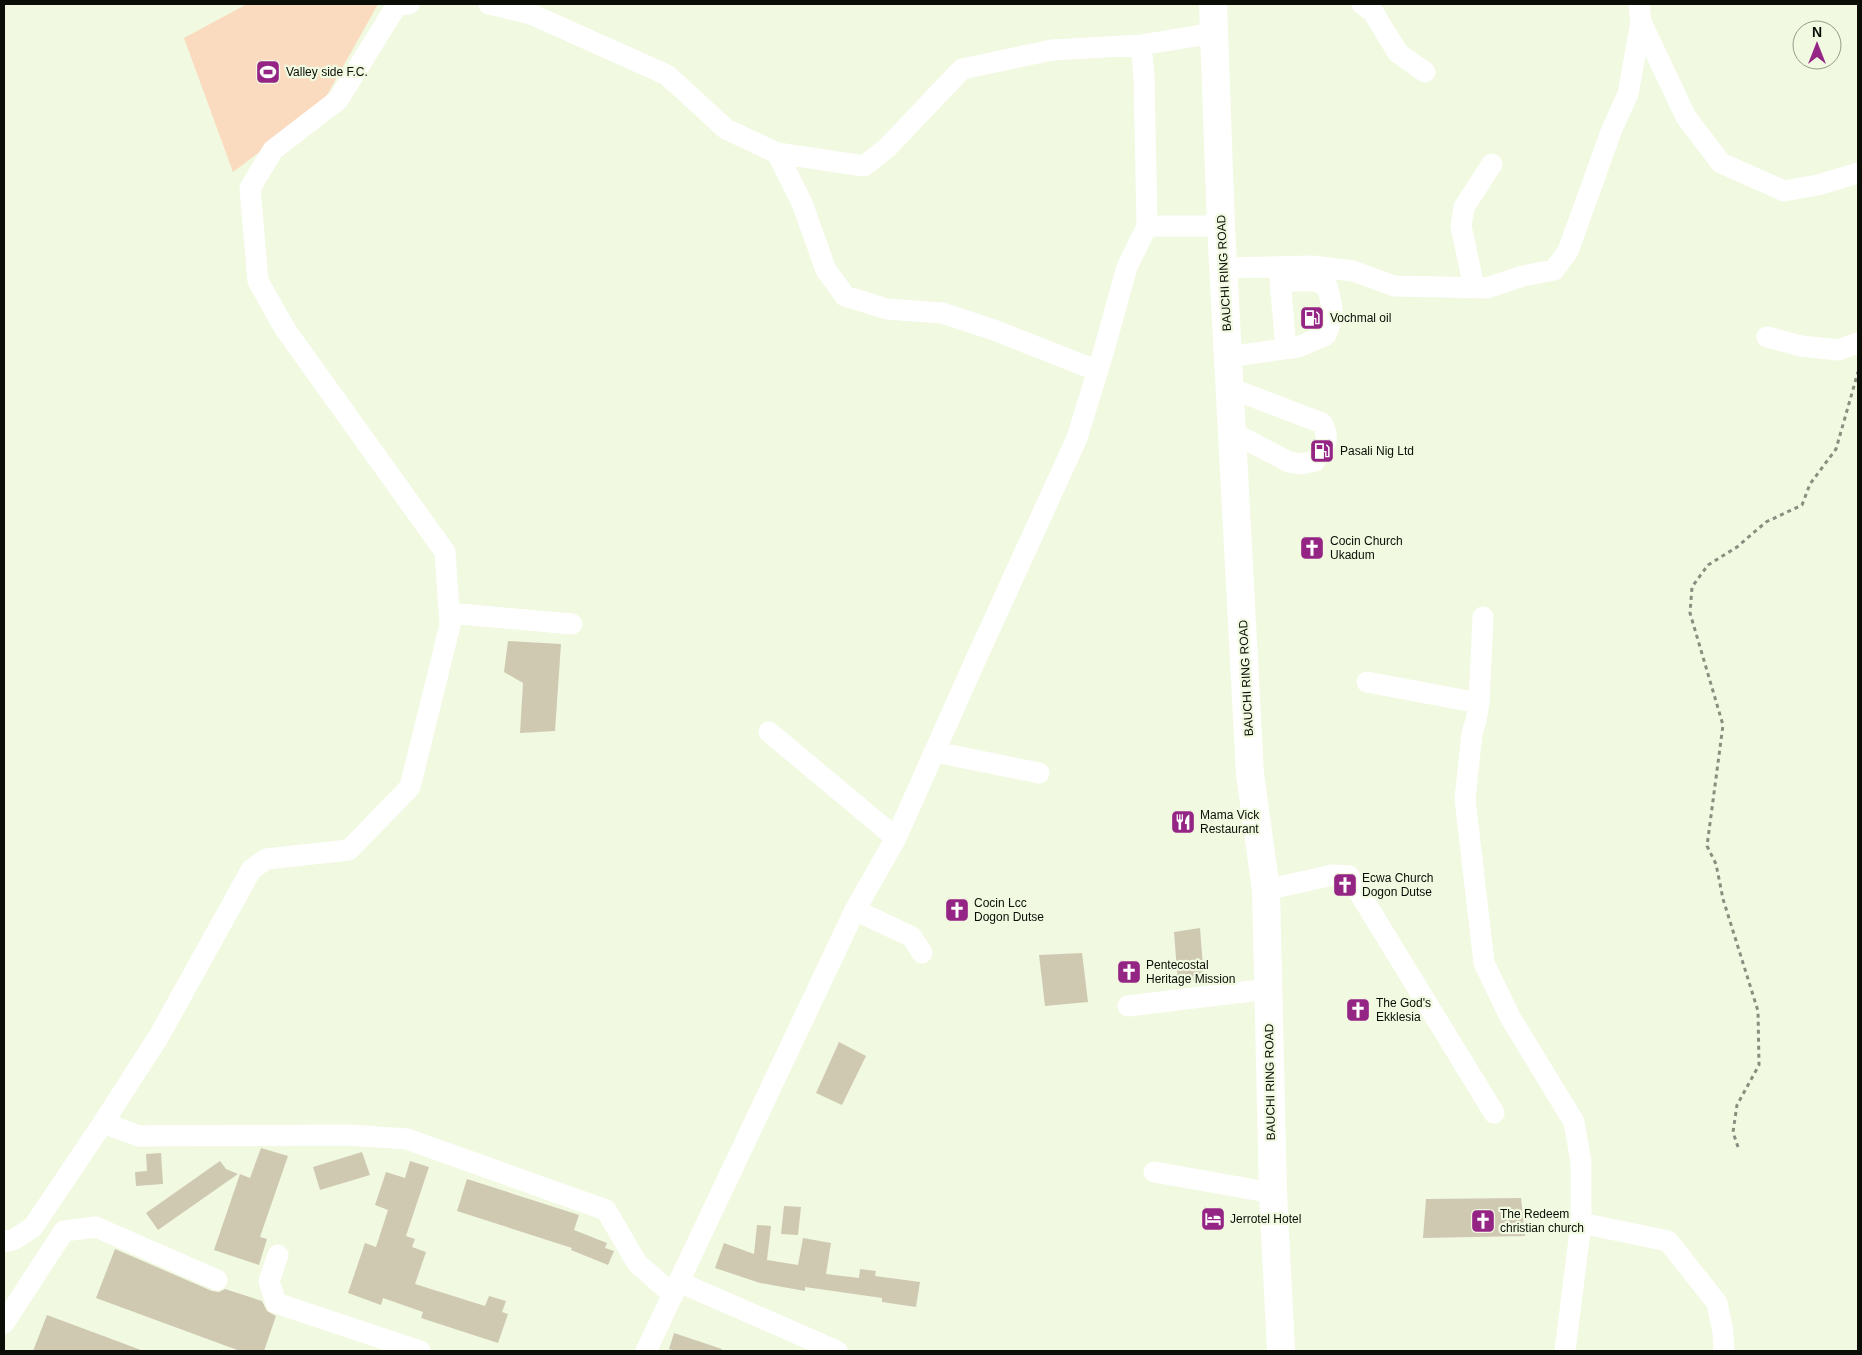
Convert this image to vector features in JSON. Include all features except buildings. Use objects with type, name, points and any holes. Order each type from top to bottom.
[{"type":"main road","name":"BAUCHI RING ROAD","points":[[1213,4],[1221,226],[1250,774],[1266,890],[1273,1193],[1281,1351]]},
{"type":"street","points":[[4,1242],[15,1239],[33,1227],[103,1123],[159,1036],[251,870],[266,859],[349,850],[410,787],[450,626],[445,552],[285,329],[258,282],[250,188],[273,150],[338,100],[397,5],[409,4]]},
{"type":"street","points":[[489,4],[531,14],[667,75],[726,129],[777,153],[864,166],[887,148],[962,69],[1052,50],[1141,45],[1214,33]]},
{"type":"street","points":[[1362,4],[1373,12],[1398,53],[1425,72]]},
{"type":"street","points":[[1640,13],[1686,117],[1722,163],[1784,191],[1818,185],[1858,173]]},
{"type":"street","points":[[1224,275],[1312,266],[1353,271],[1394,286],[1487,288],[1524,276],[1554,270],[1568,251],[1612,129],[1628,94],[1640,13]]},
{"type":"street","points":[[646,1351],[855,910],[896,838],[1077,438],[1127,267],[1147,226],[1144,76],[1141,45]]},
{"type":"street","points":[[777,153],[802,203],[826,270],[845,296],[887,309],[942,313],[994,330],[1098,371]]},
{"type":"street","points":[[1474,287],[1461,226],[1464,207],[1492,164]]},
{"type":"street","points":[[1147,226],[1221,226]]},
{"type":"street","points":[[1224,275],[1280,281],[1315,281],[1327,286],[1333,318],[1326,335],[1298,347],[1228,357]]},
{"type":"street","points":[[1280,281],[1286,349]]},
{"type":"street","points":[[1767,337],[1801,346],[1838,350],[1858,343]]},
{"type":"street","points":[[1230,388],[1322,423],[1327,433],[1327,441],[1315,461],[1302,464],[1289,462],[1232,432]]},
{"type":"street","points":[[449,613],[572,624]]},
{"type":"street","points":[[1483,617],[1478,703],[1476,722],[1472,733],[1465,799],[1484,963],[1510,1017],[1574,1122],[1581,1162],[1581,1223],[1565,1351]]},
{"type":"street","points":[[1367,682],[1478,703]]},
{"type":"street","points":[[770,732],[896,838]]},
{"type":"street","points":[[936,752],[1039,773]]},
{"type":"street","points":[[1266,890],[1333,875],[1349,876],[1494,1113]]},
{"type":"street","points":[[855,910],[912,937],[922,953]]},
{"type":"street","points":[[1128,1006],[1268,989]]},
{"type":"street","points":[[103,1123],[139,1136],[349,1135],[407,1139],[606,1210],[637,1263],[676,1289],[837,1351]]},
{"type":"street","points":[[1154,1172],[1273,1193]]},
{"type":"street","points":[[1581,1223],[1668,1241],[1717,1304],[1724,1332],[1724,1351]]},
{"type":"street","points":[[4,1323],[64,1231],[96,1227],[217,1280]]},
{"type":"street","points":[[278,1255],[269,1281],[276,1303],[408,1350]]},
{"type":"path","points":[[1738,1147],[1733,1132],[1737,1105],[1760,1065],[1758,1011],[1723,900],[1716,864],[1707,846],[1723,725],[1690,613],[1692,586],[1708,565],[1737,547],[1766,522],[1802,506],[1810,484],[1836,449],[1858,372]]},
{"type":"shaded area","name":"Valley side F.C.","points":[[247,4],[378,4],[321,106],[233,172],[184,38]]},
{"type":"place","name":"Valley side F.C.","points":[[268,72]]},
{"type":"place","name":"Vochmal oil","points":[[1312,318]]},
{"type":"place","name":"Pasali Nig Ltd","points":[[1322,451]]},
{"type":"place","name":"Cocin Church Ukadum","points":[[1312,548]]},
{"type":"place","name":"Mama Vick Restaurant","points":[[1183,822]]},
{"type":"place","name":"Ecwa Church Dogon Dutse","points":[[1345,885]]},
{"type":"place","name":"Cocin Lcc Dogon Dutse","points":[[957,910]]},
{"type":"place","name":"Pentecostal Heritage Mission","points":[[1129,972]]},
{"type":"place","name":"The God's Ekklesia","points":[[1358,1010]]},
{"type":"place","name":"Jerrotel Hotel","points":[[1213,1219]]},
{"type":"place","name":"The Redeem christian church","points":[[1483,1221]]}]
